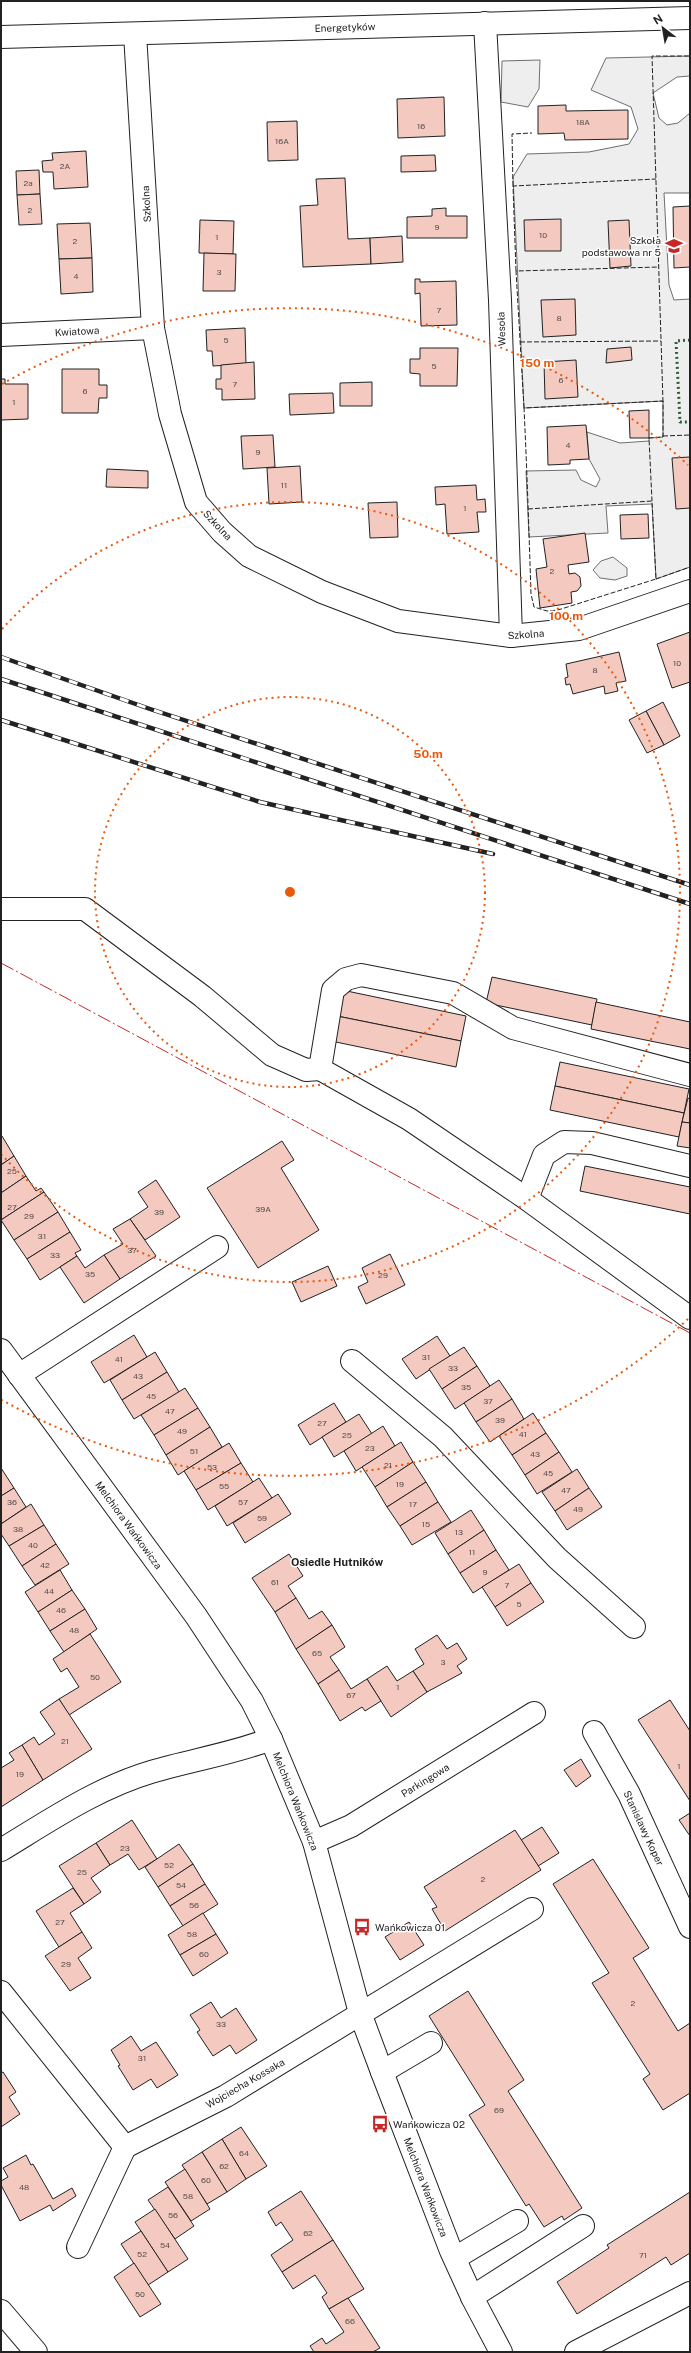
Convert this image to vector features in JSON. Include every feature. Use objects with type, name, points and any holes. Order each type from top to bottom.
[{"type":"street","name":"Energetyków","points":[[1,38],[690,18]]},
{"type":"street","name":"Wesoła","points":[[485,23],[500,300],[511,636]]},
{"type":"street","name":"Szkolna","points":[[135,34],[153,328],[170,414],[196,502],[222,532],[249,556],[322,592],[398,621],[511,636],[579,629],[690,591]]},
{"type":"street","name":"Kwiatowa","points":[[1,335],[153,328]]},
{"type":"street","points":[[1,908],[85,910],[202,996],[272,1055],[306,1070],[320,1069],[409,1119],[527,1199],[690,1318]]},
{"type":"street","points":[[320,1069],[333,990],[346,978],[361,975],[453,993],[514,1028],[690,1075]]},
{"type":"street","points":[[527,1199],[544,1156],[564,1142],[592,1143],[690,1166]]},
{"type":"street","points":[[19,1374],[217,1247]]},
{"type":"street","name":"Melchiora Wańkowicza","points":[[1,1350],[196,1616],[252,1701],[271,1739],[314,1842],[360,2013],[382,2072],[455,2258],[472,2297],[501,2352]]},
{"type":"street","points":[[352,1361],[443,1437],[557,1558],[634,1627]]},
{"type":"street","name":"Parkingowa","points":[[314,1842],[351,1826],[534,1713]]},
{"type":"street","name":"Stanisławy Koper","points":[[594,1732],[629,1794],[690,1927]]},
{"type":"street","points":[[1,1850],[88,1797],[151,1772],[246,1749],[271,1739]]},
{"type":"street","name":"Wojciecha Kossaka","points":[[125,2147],[226,2096],[532,1908]]},
{"type":"street","points":[[1,1992],[125,2147],[78,2247]]},
{"type":"street","points":[[382,2072],[431,2043]]},
{"type":"street","points":[[455,2258],[518,2221]]},
{"type":"street","points":[[472,2297],[583,2226]]},
{"type":"street","points":[[576,2352],[690,2293]]},
{"type":"street","points":[[1,2311],[36,2352]]},
{"type":"shaded area","points":[[690,56],[690,76],[677,77],[653,93],[659,118],[667,125],[678,123],[690,113],[690,193],[664,193],[669,285],[674,300],[690,299],[690,567],[656,579],[652,504],[606,506],[608,533],[529,537],[526,471],[576,470],[581,480],[596,487],[600,479],[589,459],[587,432],[620,443],[649,441],[649,438],[663,437],[663,401],[524,408],[513,177],[527,154],[589,152],[629,144],[638,129],[631,107],[591,90],[606,58]]},
{"type":"shaded area","points":[[540,60],[539,89],[528,107],[501,102],[502,61]]},
{"type":"shaded area","points":[[613,557],[627,568],[627,576],[615,580],[600,578],[593,570],[601,561]]},
{"type":"building","points":[[444,97],[445,136],[398,138],[397,99]]},
{"type":"building","points":[[566,105],[566,111],[628,110],[628,139],[565,140],[564,133],[538,134],[538,106]]},
{"type":"building","points":[[297,121],[298,160],[268,161],[267,122]]},
{"type":"building","points":[[86,151],[88,187],[54,189],[53,172],[43,172],[42,161],[53,160],[52,153]]},
{"type":"building","points":[[435,155],[436,171],[401,172],[401,156]]},
{"type":"building","points":[[39,170],[40,194],[17,195],[16,171]]},
{"type":"building","points":[[345,178],[348,239],[370,238],[371,264],[303,267],[300,206],[318,205],[316,179]]},
{"type":"building","points":[[40,194],[42,224],[19,225],[17,195]]},
{"type":"building","points":[[690,206],[690,267],[674,268],[673,207]]},
{"type":"building","points":[[446,208],[446,216],[467,216],[467,238],[407,238],[407,217],[432,216],[432,209]]},
{"type":"building","points":[[561,219],[561,251],[525,251],[524,220]]},
{"type":"building","points":[[200,220],[234,221],[233,254],[199,253]]},
{"type":"building","points":[[629,220],[631,266],[610,268],[608,221]]},
{"type":"building","points":[[90,223],[92,258],[59,259],[57,224]]},
{"type":"building","points":[[402,236],[403,262],[371,264],[370,238]]},
{"type":"building","points":[[204,253],[236,254],[235,291],[203,291]]},
{"type":"building","points":[[92,258],[93,292],[61,294],[59,259]]},
{"type":"building","points":[[415,279],[420,279],[420,282],[456,281],[457,325],[421,326],[420,293],[415,294]]},
{"type":"building","points":[[575,299],[576,335],[543,337],[541,300]]},
{"type":"building","points":[[245,328],[246,364],[213,366],[212,351],[207,351],[206,330]]},
{"type":"building","points":[[631,347],[632,360],[606,363],[607,349]]},
{"type":"building","points":[[420,348],[458,348],[457,386],[420,386],[420,374],[410,373],[410,359],[420,359]]},
{"type":"building","points":[[576,360],[578,397],[545,399],[544,362]]},
{"type":"building","points":[[254,362],[255,399],[222,400],[222,389],[216,389],[216,379],[221,379],[221,365]]},
{"type":"building","points":[[62,369],[99,369],[99,385],[107,385],[107,398],[99,398],[98,413],[62,413]]},
{"type":"building","points":[[1,379],[5,379],[5,384],[28,384],[28,419],[1,420]]},
{"type":"building","points":[[372,382],[372,406],[340,406],[340,383]]},
{"type":"building","points":[[333,393],[334,413],[290,415],[289,394]]},
{"type":"building","points":[[649,410],[649,438],[630,438],[629,411]]},
{"type":"building","points":[[586,425],[589,459],[570,460],[570,464],[548,465],[547,427]]},
{"type":"building","points":[[273,435],[275,467],[243,469],[241,436]]},
{"type":"building","points":[[690,457],[690,508],[676,509],[672,458]]},
{"type":"building","points":[[300,466],[302,502],[269,504],[267,468]]},
{"type":"building","points":[[107,469],[148,471],[148,488],[106,487]]},
{"type":"building","points":[[476,485],[477,500],[485,499],[486,512],[477,512],[479,532],[447,534],[445,504],[436,505],[435,487]]},
{"type":"building","points":[[397,502],[398,537],[370,538],[368,503]]},
{"type":"building","points":[[648,514],[649,538],[621,539],[620,515]]},
{"type":"building","points":[[585,533],[589,562],[568,565],[569,574],[575,573],[580,577],[581,586],[577,591],[571,592],[572,603],[540,608],[536,569],[547,567],[543,539]]},
{"type":"building","points":[[690,632],[690,682],[672,688],[657,644]]},
{"type":"building","points":[[619,652],[626,681],[616,683],[618,691],[605,694],[604,686],[573,694],[570,684],[566,685],[565,678],[568,677],[566,664]]},
{"type":"building","points":[[663,702],[680,736],[664,745],[646,711]]},
{"type":"building","points":[[646,711],[664,745],[647,753],[629,720]]},
{"type":"building","points":[[492,977],[597,999],[592,1025],[486,1003]]},
{"type":"building","points":[[342,990],[466,1016],[461,1041],[337,1016]]},
{"type":"building","points":[[596,1002],[690,1022],[690,1049],[591,1029]]},
{"type":"building","points":[[337,1016],[461,1041],[456,1067],[331,1041]]},
{"type":"building","points":[[560,1062],[689,1089],[684,1113],[555,1086]]},
{"type":"building","points":[[555,1086],[684,1113],[679,1137],[550,1110]]},
{"type":"building","points":[[688,1098],[690,1099],[690,1123],[682,1122]]},
{"type":"building","points":[[682,1122],[690,1123],[690,1148],[677,1146]]},
{"type":"building","points":[[2,1136],[14,1156],[1,1165],[1,1137]]},
{"type":"building","points":[[282,1141],[294,1160],[281,1168],[319,1230],[258,1268],[207,1188]]},
{"type":"building","points":[[14,1156],[26,1176],[1,1193],[1,1165]]},
{"type":"building","points":[[585,1166],[690,1187],[690,1214],[580,1191]]},
{"type":"building","points":[[26,1176],[36,1191],[41,1188],[44,1192],[1,1220],[1,1193]]},
{"type":"building","points":[[156,1180],[180,1217],[145,1240],[130,1219],[148,1207],[138,1192]]},
{"type":"building","points":[[44,1192],[58,1212],[14,1240],[1,1220]]},
{"type":"building","points":[[58,1212],[70,1232],[27,1259],[14,1240]]},
{"type":"building","points":[[130,1219],[156,1256],[120,1279],[104,1255],[123,1244],[113,1229]]},
{"type":"building","points":[[70,1232],[81,1250],[75,1253],[77,1256],[40,1280],[27,1259]]},
{"type":"building","points":[[390,1254],[405,1285],[366,1304],[358,1287],[368,1282],[362,1268]]},
{"type":"building","points":[[104,1255],[120,1279],[84,1303],[60,1267],[77,1256],[85,1268]]},
{"type":"building","points":[[328,1266],[337,1286],[301,1302],[292,1282]]},
{"type":"building","points":[[134,1335],[147,1357],[104,1383],[91,1362]]},
{"type":"building","points":[[437,1336],[450,1356],[416,1379],[402,1359]]},
{"type":"building","points":[[464,1347],[477,1366],[442,1389],[429,1369]]},
{"type":"building","points":[[155,1352],[167,1372],[122,1400],[110,1380]]},
{"type":"building","points":[[477,1366],[490,1386],[455,1409],[442,1389]]},
{"type":"building","points":[[167,1372],[179,1392],[134,1419],[122,1400]]},
{"type":"building","points":[[499,1380],[512,1399],[476,1422],[464,1403]]},
{"type":"building","points":[[185,1388],[198,1408],[154,1435],[141,1415]]},
{"type":"building","points":[[512,1399],[524,1419],[490,1442],[476,1422]]},
{"type":"building","points":[[334,1403],[346,1422],[310,1445],[298,1425]]},
{"type":"building","points":[[198,1408],[210,1427],[166,1455],[154,1435]]},
{"type":"building","points":[[533,1413],[546,1433],[512,1455],[499,1436]]},
{"type":"building","points":[[359,1414],[372,1434],[334,1457],[322,1437]]},
{"type":"building","points":[[383,1426],[395,1446],[356,1471],[344,1451]]},
{"type":"building","points":[[210,1427],[222,1447],[178,1475],[166,1455]]},
{"type":"building","points":[[546,1433],[559,1452],[525,1475],[512,1455]]},
{"type":"building","points":[[401,1442],[413,1462],[375,1487],[362,1467]]},
{"type":"building","points":[[229,1443],[241,1463],[196,1490],[184,1471]]},
{"type":"building","points":[[559,1452],[572,1472],[537,1494],[525,1475]]},
{"type":"building","points":[[413,1462],[426,1482],[387,1507],[375,1487]]},
{"type":"building","points":[[241,1463],[253,1482],[208,1510],[196,1490]]},
{"type":"building","points":[[1,1468],[14,1488],[1,1496]]},
{"type":"building","points":[[577,1469],[589,1488],[555,1511],[542,1492]]},
{"type":"building","points":[[259,1478],[272,1498],[227,1526],[215,1506]]},
{"type":"building","points":[[426,1482],[438,1502],[400,1526],[387,1507]]},
{"type":"building","points":[[14,1488],[26,1507],[1,1524],[1,1496]]},
{"type":"building","points":[[589,1488],[602,1507],[567,1530],[555,1511]]},
{"type":"building","points":[[278,1494],[291,1514],[245,1543],[233,1523]]},
{"type":"building","points":[[438,1502],[451,1522],[412,1545],[400,1526]]},
{"type":"building","points":[[31,1504],[44,1525],[9,1546],[1,1534],[1,1524]]},
{"type":"building","points":[[471,1510],[484,1530],[448,1554],[435,1533]]},
{"type":"building","points":[[44,1525],[56,1544],[22,1566],[9,1546]]},
{"type":"building","points":[[484,1530],[496,1550],[460,1573],[448,1554]]},
{"type":"building","points":[[56,1544],[69,1564],[35,1585],[22,1566]]},
{"type":"building","points":[[496,1550],[509,1570],[473,1593],[460,1573]]},
{"type":"building","points":[[289,1554],[303,1576],[288,1586],[296,1598],[275,1612],[252,1578]]},
{"type":"building","points":[[519,1564],[531,1583],[495,1607],[482,1587]]},
{"type":"building","points":[[60,1570],[72,1590],[38,1612],[25,1592]]},
{"type":"building","points":[[531,1583],[544,1602],[507,1626],[495,1607]]},
{"type":"building","points":[[72,1590],[85,1609],[50,1631],[38,1612]]},
{"type":"building","points":[[296,1598],[309,1619],[322,1611],[332,1625],[296,1649],[275,1612]]},
{"type":"building","points":[[85,1609],[97,1629],[64,1652],[50,1631]]},
{"type":"building","points":[[332,1625],[345,1647],[330,1657],[339,1670],[318,1684],[296,1649]]},
{"type":"building","points":[[90,1634],[121,1682],[69,1715],[59,1699],[79,1687],[67,1668],[61,1672],[53,1659]]},
{"type":"building","points":[[437,1635],[447,1649],[457,1643],[467,1659],[457,1666],[462,1673],[427,1692],[413,1671],[424,1664],[415,1649]]},
{"type":"building","points":[[387,1666],[397,1681],[413,1671],[427,1692],[391,1717],[367,1679]]},
{"type":"building","points":[[339,1670],[351,1689],[367,1679],[381,1701],[365,1711],[362,1707],[340,1721],[318,1684]]},
{"type":"building","points":[[59,1699],[92,1749],[43,1780],[22,1745],[34,1737],[39,1745],[55,1734],[40,1712]]},
{"type":"building","points":[[670,1700],[690,1731],[690,1801],[638,1720]]},
{"type":"building","points":[[22,1745],[43,1780],[1,1807],[1,1768],[14,1760],[9,1753]]},
{"type":"building","points":[[581,1759],[591,1776],[576,1787],[564,1770]]},
{"type":"building","points":[[690,1813],[690,1836],[679,1820]]},
{"type":"building","points":[[132,1820],[157,1859],[139,1870],[128,1854],[110,1865],[96,1843]]},
{"type":"building","points":[[542,1827],[559,1853],[538,1866],[521,1840]]},
{"type":"building","points":[[515,1830],[541,1870],[445,1931],[432,1909],[437,1907],[424,1887]]},
{"type":"building","points":[[96,1843],[110,1865],[91,1878],[101,1892],[84,1904],[59,1866]]},
{"type":"building","points":[[179,1844],[193,1864],[158,1887],[145,1867]]},
{"type":"building","points":[[593,1859],[649,1948],[633,1958],[678,2031],[690,2023],[690,2093],[663,2110],[643,2079],[650,2074],[592,1983],[609,1973],[553,1884]]},
{"type":"building","points":[[193,1864],[205,1884],[170,1906],[158,1887]]},
{"type":"building","points":[[205,1884],[218,1904],[183,1926],[170,1906]]},
{"type":"building","points":[[73,1888],[84,1904],[70,1913],[82,1932],[59,1947],[36,1911]]},
{"type":"building","points":[[203,1913],[216,1934],[180,1955],[168,1935]]},
{"type":"building","points":[[409,1922],[424,1945],[400,1960],[385,1937]]},
{"type":"building","points":[[82,1932],[92,1948],[78,1958],[91,1978],[70,1991],[45,1956]]},
{"type":"building","points":[[216,1934],[228,1953],[193,1976],[180,1955]]},
{"type":"building","points":[[468,1991],[524,2080],[508,2091],[582,2208],[564,2220],[562,2216],[544,2227],[529,2204],[526,2206],[469,2115],[485,2105],[429,2016]]},
{"type":"building","points":[[211,2002],[221,2018],[236,2008],[257,2040],[236,2054],[230,2045],[213,2056],[197,2032],[200,2030],[190,2015]]},
{"type":"building","points":[[131,2036],[141,2051],[156,2042],[178,2075],[157,2088],[151,2079],[133,2090],[118,2066],[120,2065],[111,2050]]},
{"type":"building","points":[[3,2072],[16,2092],[9,2097],[20,2114],[1,2127],[1,2073]]},
{"type":"building","points":[[241,2127],[267,2166],[246,2179],[222,2139]]},
{"type":"building","points":[[222,2139],[246,2179],[227,2192],[202,2152]]},
{"type":"building","points":[[202,2152],[227,2192],[207,2204],[182,2165]]},
{"type":"building","points":[[26,2155],[31,2165],[33,2164],[53,2199],[72,2188],[76,2196],[53,2211],[50,2205],[20,2221],[1,2185],[1,2181],[8,2177],[3,2168]]},
{"type":"building","points":[[185,2169],[210,2209],[191,2221],[165,2182]]},
{"type":"building","points":[[168,2187],[194,2226],[175,2239],[148,2200]]},
{"type":"building","points":[[301,2191],[333,2240],[282,2272],[271,2255],[293,2240],[281,2222],[276,2226],[268,2212]]},
{"type":"building","points":[[690,2192],[690,2253],[671,2265],[666,2257],[577,2314],[557,2282],[609,2248],[607,2245]]},
{"type":"building","points":[[155,2209],[188,2259],[168,2272],[135,2222]]},
{"type":"building","points":[[141,2231],[168,2272],[148,2285],[121,2244]]},
{"type":"building","points":[[333,2240],[364,2289],[329,2309],[322,2297],[327,2293],[315,2275],[293,2289],[282,2272]]},
{"type":"building","points":[[134,2263],[161,2304],[140,2317],[114,2277]]},
{"type":"building","points":[[348,2298],[380,2348],[373,2352],[314,2352],[310,2346],[322,2338],[326,2344],[344,2332],[329,2309]]},
{"type":"railway","points":[[1,657],[150,709],[690,885]]},
{"type":"railway","points":[[1,679],[690,904]]},
{"type":"railway","points":[[1,720],[260,802],[493,854]]},
{"type":"hedge","points":[[690,340],[676,341],[680,422],[690,422]]},
{"type":"fence","points":[[663,402],[652,56],[690,56]]},
{"type":"fence","points":[[513,186],[512,134],[532,133]]},
{"type":"fence","points":[[516,271],[513,186],[656,179]]},
{"type":"fence","points":[[524,408],[516,271],[659,267]]},
{"type":"fence","points":[[520,342],[661,341]]},
{"type":"fence","points":[[528,509],[652,501],[656,579],[558,610],[547,611],[534,607],[531,594],[524,408],[663,401],[663,437],[649,438],[652,501]]},
{"type":"fence","points":[[663,436],[690,435]]},
{"type":"fence","points":[[656,579],[690,567]]},
{"type":"power","points":[[1,963],[690,1333]]},
{"type":"place","name":"Szkoła podstawowa nr 5","points":[[674,246]]},
{"type":"place","name":"Wańkowicza 01","points":[[362,1927]]},
{"type":"place","name":"Wańkowicza 02","points":[[380,2124]]},
{"type":"district","name":"Osiedle Hutników","points":[[337,1562]]}]
